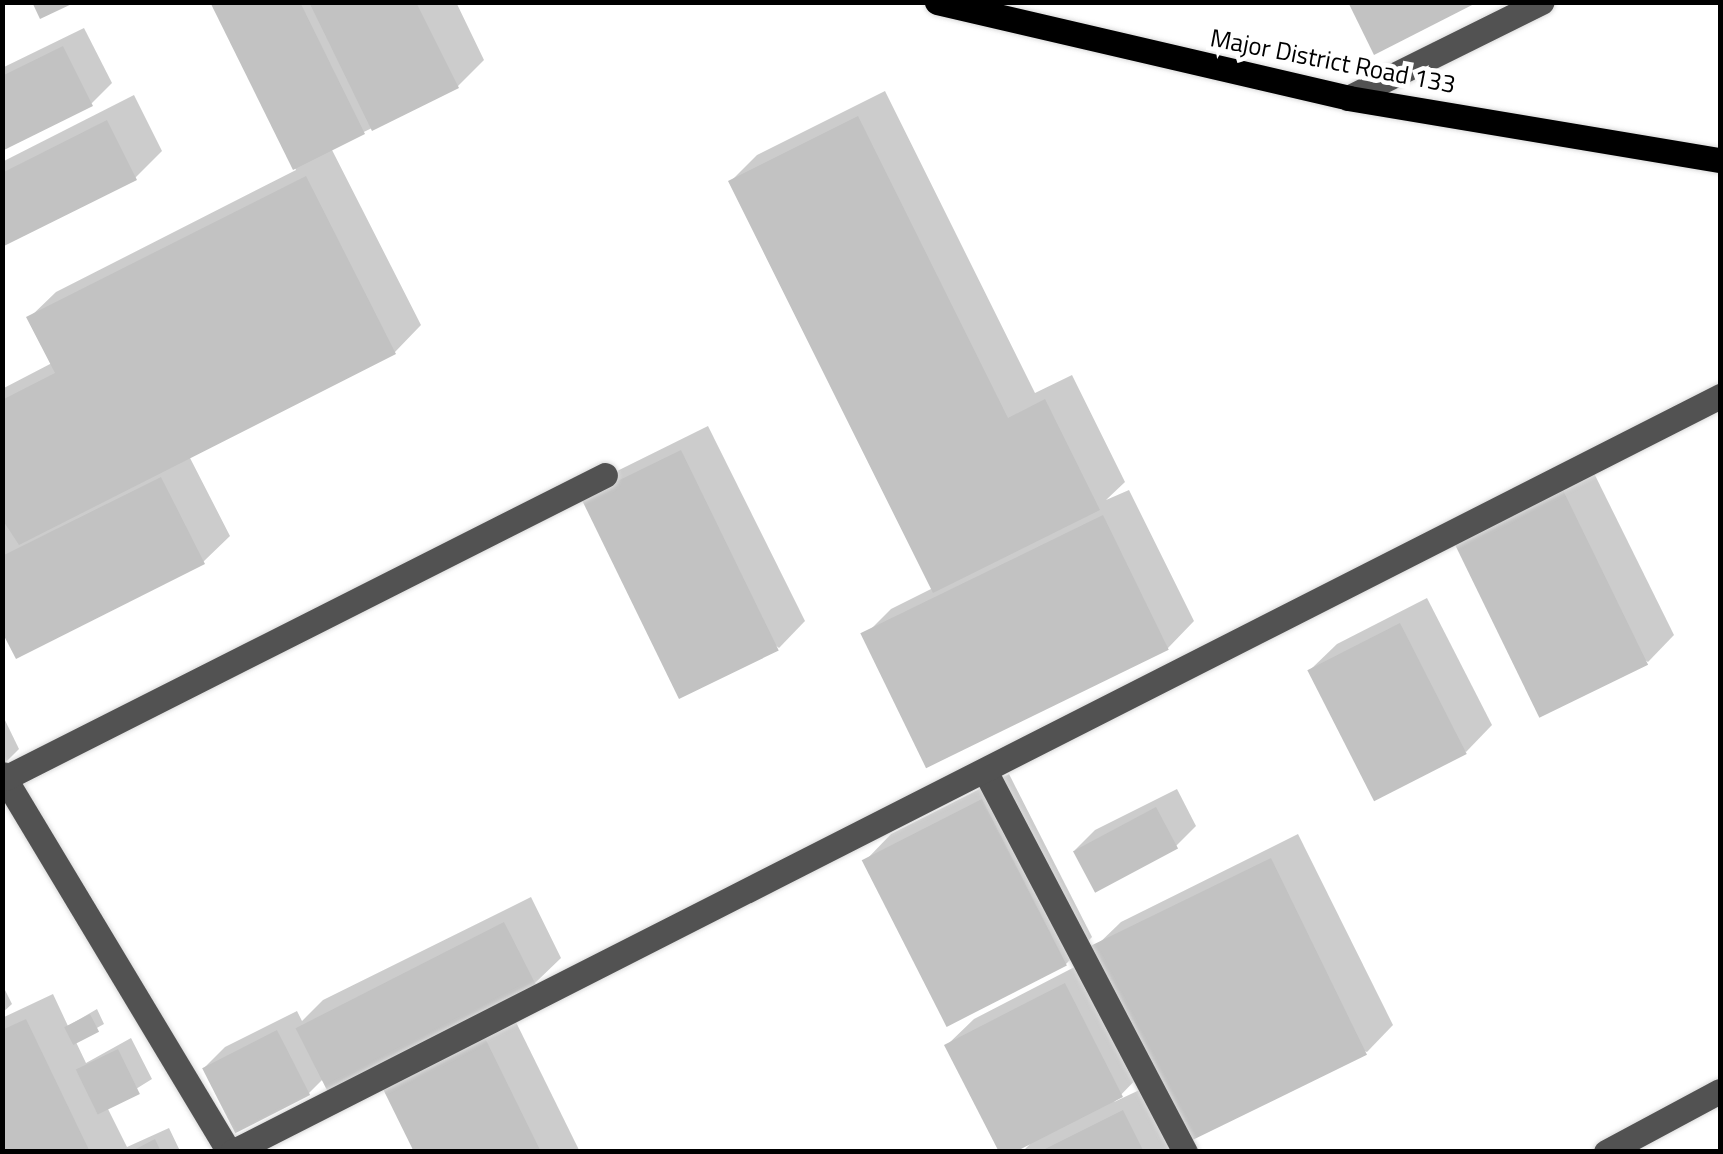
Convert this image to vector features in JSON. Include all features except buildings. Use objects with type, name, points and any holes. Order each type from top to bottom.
[{"type":"main road","name":"Major District Road 133","points":[[937,2],[1348,98],[1720,160]]},
{"type":"street","points":[[1348,98],[1541,2]]},
{"type":"street","points":[[605,474],[5,784],[230,1152],[1720,396]]},
{"type":"street","points":[[985,771],[1185,1152]]},
{"type":"street","points":[[1606,1152],[1720,1092]]}]
